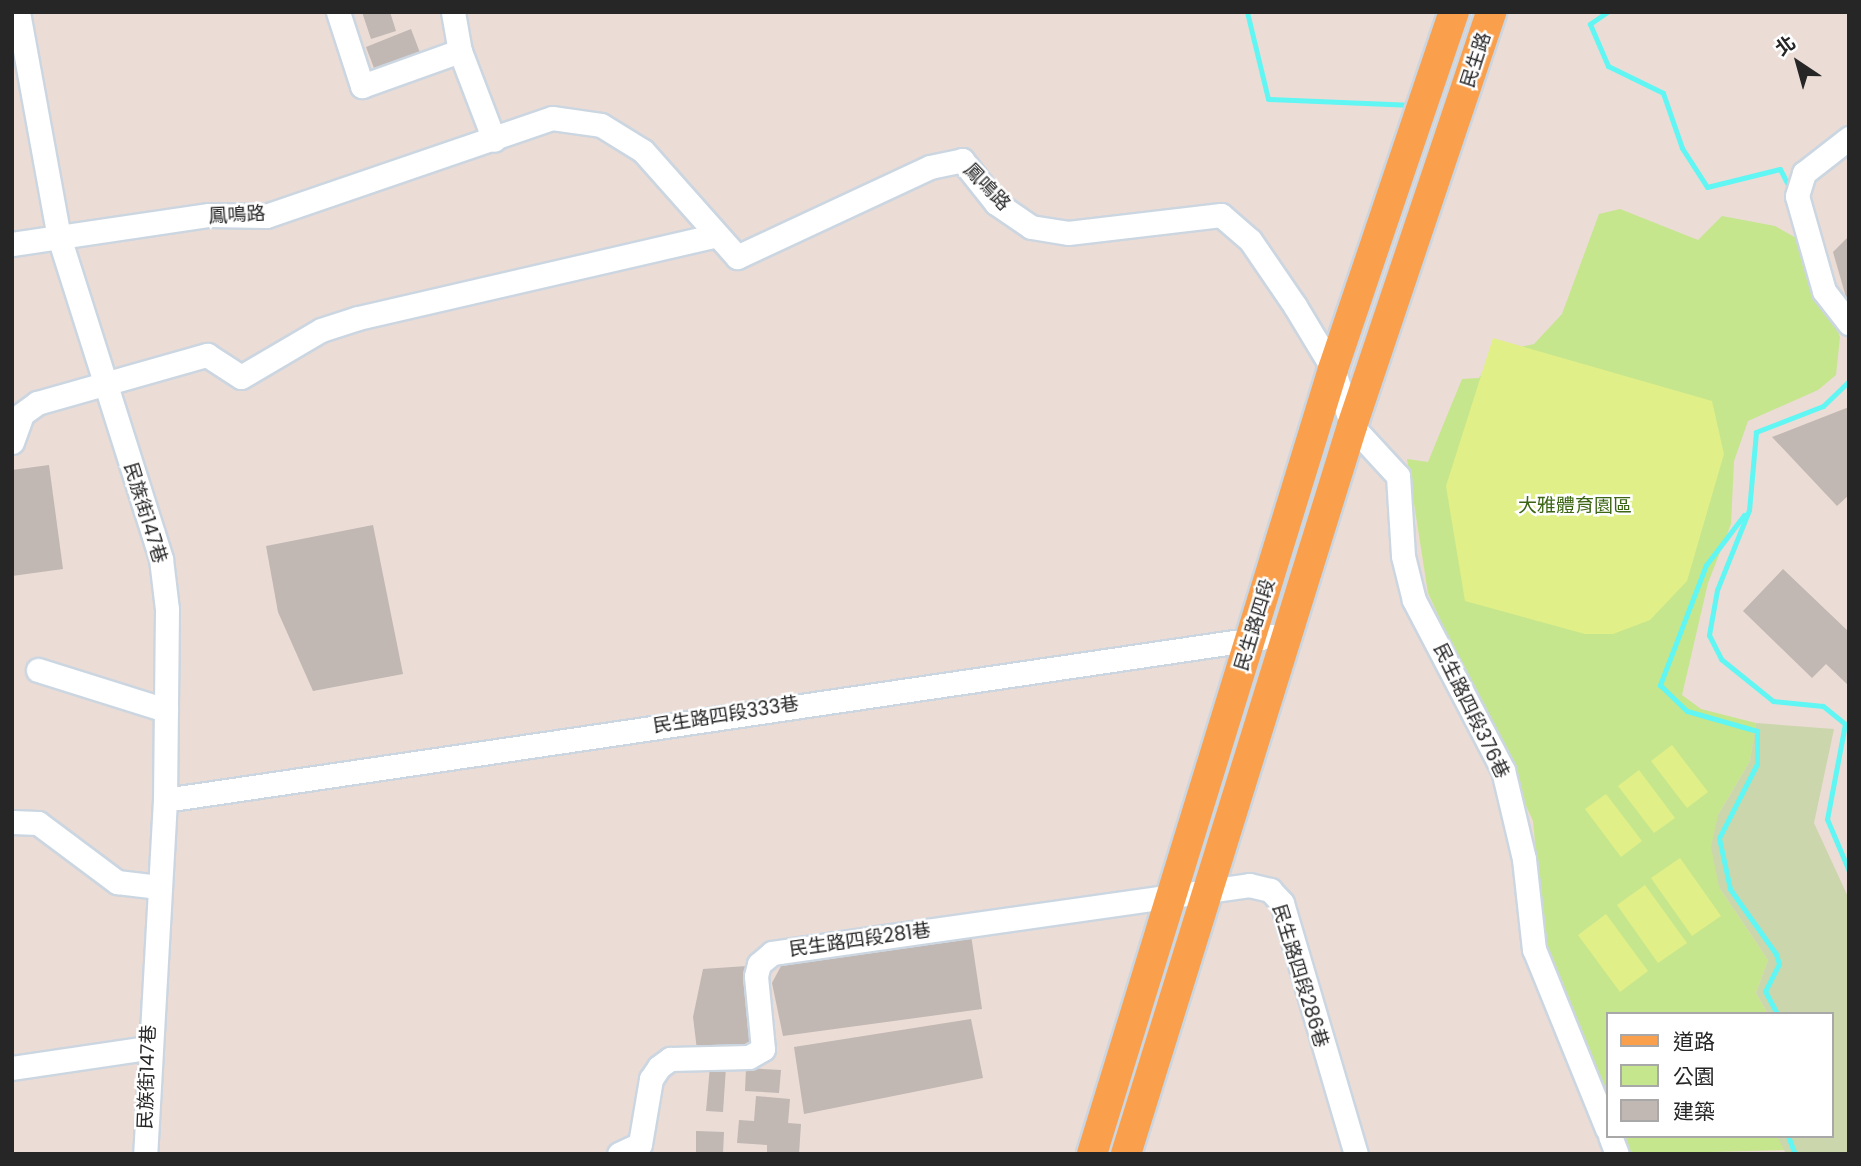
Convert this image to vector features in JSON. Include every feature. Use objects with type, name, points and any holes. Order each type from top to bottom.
[{"type":"main road","name":"民生路","points":[[1426,99],[1454,12]]},
{"type":"main road","name":"民生路","points":[[1460,108],[1491,12]]},
{"type":"main road","name":"民生路四段","points":[[1092,1154],[1176,894],[1333,369],[1426,99]]},
{"type":"main road","name":"民生路四段","points":[[1126,1154],[1352,426],[1460,108]]},
{"type":"street","name":"民族街147巷","points":[[18,12],[59,237],[161,559],[166,710],[165,800],[147,1048],[145,1154]]},
{"type":"street","points":[[338,12],[362,86],[460,51]]},
{"type":"street","points":[[453,12],[460,51],[494,140]]},
{"type":"street","name":"鳳鳴路","points":[[12,244],[209,215],[266,216],[552,118],[601,125],[642,151],[713,236],[737,257],[930,167],[961,160],[996,203],[1031,227],[1068,233],[1221,215],[1250,240],[1333,369],[1352,426]]},
{"type":"street","points":[[1849,138],[1804,173],[1797,196],[1824,291],[1849,323]]},
{"type":"street","points":[[12,442],[22,414],[37,403],[207,355],[241,377],[321,330],[358,318],[713,236]]},
{"type":"street","name":"民生路四段376巷","points":[[1352,426],[1398,476],[1403,556],[1414,600],[1503,770],[1524,859],[1534,949],[1605,1124]]},
{"type":"street","name":"民生路四段333巷","points":[[165,800],[1252,635],[1288,634]]},
{"type":"street","points":[[38,670],[166,710]]},
{"type":"street","points":[[12,822],[38,823],[117,882],[159,887]]},
{"type":"street","name":"民生路四段286巷","points":[[1176,894],[1249,885],[1270,890],[1282,903],[1356,1154]]},
{"type":"street","name":"民生路四段281巷","points":[[619,1154],[640,1144],[659,1067],[670,1059],[749,1057],[763,1049],[756,976],[758,964],[772,953],[1176,894]]},
{"type":"street","points":[[12,1068],[147,1048]]},
{"type":"green space","name":"大雅體育園區","points":[[1620,209],[1698,240],[1722,216],[1775,226],[1805,243],[1840,337],[1836,375],[1818,390],[1748,421],[1734,461],[1731,524],[1708,583],[1682,695],[1701,709],[1756,723],[1750,761],[1718,815],[1719,887],[1768,960],[1756,993],[1767,1012],[1605,1012],[1605,1100],[1545,948],[1533,821],[1428,593],[1407,459],[1428,462],[1462,379],[1479,378],[1497,352],[1534,344],[1562,314],[1599,214]]},
{"type":"green space","points":[[1493,338],[1712,401],[1724,454],[1687,581],[1650,620],[1613,634],[1585,634],[1465,601],[1446,486]]},
{"type":"green space","points":[[1756,723],[1834,729],[1814,823],[1849,899],[1849,1154],[1786,1154],[1778,1138],[1833,1138],[1833,1012],[1767,1012],[1756,993],[1768,960],[1719,887],[1711,847],[1718,815],[1750,761]]},
{"type":"green space","points":[[1672,745],[1708,792],[1687,808],[1651,761]]},
{"type":"green space","points":[[1639,770],[1675,818],[1654,833],[1618,786]]},
{"type":"green space","points":[[1606,794],[1642,841],[1621,857],[1585,809]]},
{"type":"green space","points":[[1680,858],[1721,916],[1692,936],[1651,878]]},
{"type":"green space","points":[[1645,885],[1687,943],[1658,963],[1617,905]]},
{"type":"green space","points":[[1606,914],[1648,971],[1620,992],[1578,935]]},
{"type":"green space","points":[[1621,1138],[1778,1138],[1787,1150],[1627,1154]]},
{"type":"building","points":[[362,12],[390,12],[396,31],[371,39]]},
{"type":"building","points":[[411,29],[422,58],[377,76],[366,47]]},
{"type":"building","points":[[1849,236],[1849,304],[1848,304],[1833,252]]},
{"type":"building","points":[[1849,407],[1849,495],[1837,506],[1772,437]]},
{"type":"building","points":[[49,465],[63,569],[12,576],[12,470]]},
{"type":"building","points":[[373,525],[403,674],[313,691],[278,612],[266,546]]},
{"type":"building","points":[[1783,569],[1849,632],[1849,686],[1826,664],[1812,678],[1743,611]]},
{"type":"building","points":[[971,935],[982,1009],[783,1036],[772,983],[781,966]]},
{"type":"building","points":[[747,966],[751,1048],[697,1050],[693,1017],[703,969]]},
{"type":"building","points":[[971,1019],[983,1078],[804,1114],[794,1047]]},
{"type":"building","points":[[710,1066],[726,1067],[723,1112],[706,1111]]},
{"type":"building","points":[[746,1068],[781,1070],[779,1093],[745,1091]]},
{"type":"building","points":[[756,1096],[790,1099],[788,1123],[801,1124],[799,1154],[767,1154],[767,1145],[737,1143],[739,1120],[754,1121]]},
{"type":"building","points":[[696,1131],[724,1132],[723,1154],[696,1154]]},
{"type":"waterway","points":[[1247,12],[1268,99],[1413,105]]},
{"type":"waterway","points":[[1607,12],[1590,24],[1608,66],[1663,93],[1682,148],[1707,187],[1780,169],[1791,191]]},
{"type":"waterway","points":[[1849,381],[1823,406],[1756,432],[1749,510],[1717,590],[1709,635],[1721,659],[1773,701],[1823,706],[1845,724],[1827,819],[1849,871]]},
{"type":"waterway","points":[[1744,515],[1706,565],[1660,685],[1687,711],[1757,731],[1757,764],[1719,838],[1730,889],[1776,954],[1779,964],[1765,991],[1776,1012]]},
{"type":"waterway","points":[[1789,1138],[1795,1154]]}]
